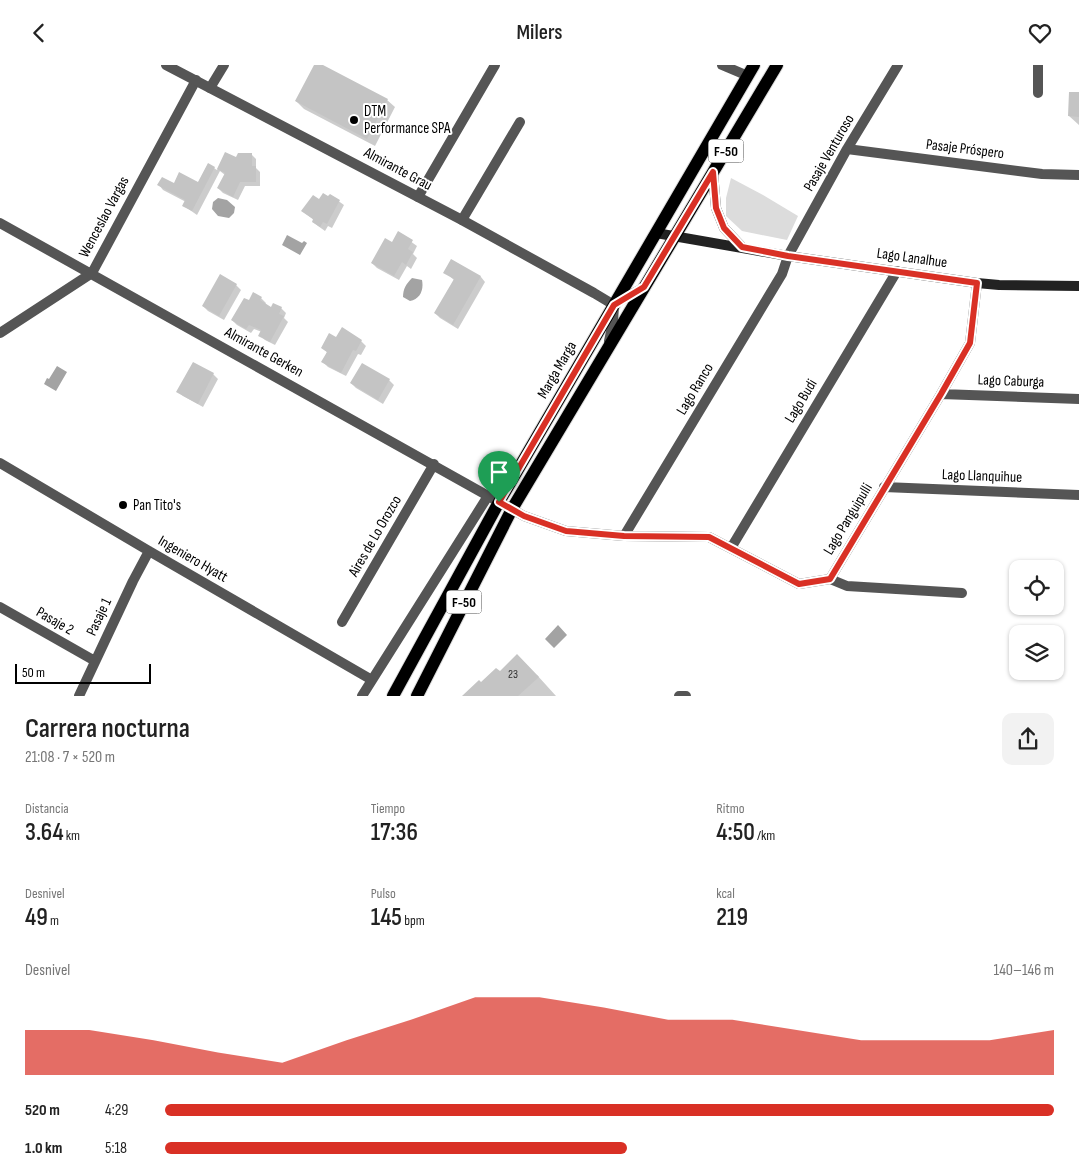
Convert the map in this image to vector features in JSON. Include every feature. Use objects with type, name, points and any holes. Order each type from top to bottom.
[{"type":"main road","name":"Marga Marga","points":[[394,696],[493,499],[614,305],[754,65]]},
{"type":"main road","name":"F-50","points":[[417,696],[512,509],[777,65]]},
{"type":"main road","points":[[713,172],[716,208],[724,228],[742,247]]},
{"type":"main road","name":"Lago Lanalhue","points":[[656,233],[788,256],[977,283],[1079,286]]},
{"type":"street","name":"Almirante Grau","points":[[166,65],[462,220],[614,305]]},
{"type":"street","points":[[210,88],[224,65]]},
{"type":"street","points":[[418,197],[495,65]]},
{"type":"street","points":[[722,65],[748,76]]},
{"type":"street","name":"Pasaje Venturoso","points":[[788,256],[847,149],[898,65]]},
{"type":"street","points":[[1038,65],[1038,93]]},
{"type":"street","name":"Wenceslao Vargas","points":[[0,333],[92,273],[196,80]]},
{"type":"street","points":[[462,220],[520,122]]},
{"type":"street","name":"Pasaje Próspero","points":[[847,149],[1042,174],[1079,175]]},
{"type":"street","name":"Almirante Gerken","points":[[0,223],[512,509]]},
{"type":"street","name":"Lago Ranco","points":[[624,536],[782,274],[788,256]]},
{"type":"street","name":"Lago Budi","points":[[731,547],[897,271]]},
{"type":"street","name":"Lago Panguipulli","points":[[512,509],[524,516],[566,531],[624,536],[709,537],[799,584],[830,579],[970,343],[977,283]]},
{"type":"street","points":[[605,353],[613,322],[614,305],[644,287]]},
{"type":"street","name":"Lago Caburga","points":[[941,394],[1079,399]]},
{"type":"street","name":"Ingeniero Hyatt","points":[[0,463],[372,680]]},
{"type":"street","name":"Aires de Lo Orozco","points":[[342,622],[434,465]]},
{"type":"street","name":"Lago Llanquihue","points":[[884,487],[1079,495]]},
{"type":"street","name":"Marga Marga","points":[[362,696],[493,499]]},
{"type":"street","name":"Pasaje 1","points":[[80,696],[148,551]]},
{"type":"street","points":[[830,579],[846,586],[962,593]]},
{"type":"street","name":"Pasaje 2","points":[[0,607],[95,661]]},
{"type":"street","points":[[679,696],[686,696]]},
{"type":"shaded area","points":[[731,178],[798,216],[787,240],[742,231],[726,216],[726,198]]},
{"type":"shaded area","points":[[218,198],[227,200],[235,207],[234,213],[229,218],[218,216],[212,209],[213,202]]},
{"type":"shaded area","points":[[287,235],[302,243],[304,241],[307,243],[300,255],[282,245]]},
{"type":"shaded area","points":[[412,278],[422,280],[422,287],[419,296],[410,301],[403,297],[403,294],[405,287]]},
{"type":"shaded area","points":[[57,366],[67,372],[56,391],[44,384]]},
{"type":"shaded area","points":[[558,625],[567,635],[554,648],[545,639]]},
{"type":"building","name":"DTM Performance SPA","points":[[314,65],[323,65],[388,99],[367,139],[295,101]]},
{"type":"building","points":[[1069,92],[1079,92],[1079,117],[1068,116]]},
{"type":"building","points":[[225,152],[236,157],[238,153],[252,153],[252,166],[256,166],[256,182],[240,182],[233,197],[217,188],[225,173],[217,169]]},
{"type":"building","points":[[208,163],[215,167],[192,211],[182,206],[185,200],[157,185],[162,177],[174,183],[179,172],[198,182]]},
{"type":"building","points":[[323,193],[328,196],[330,194],[340,200],[327,224],[323,222],[320,227],[312,222],[313,219],[301,211],[313,195],[319,199]]},
{"type":"building","points":[[398,231],[413,240],[408,249],[413,252],[406,265],[402,262],[394,276],[371,263],[385,238],[392,242]]},
{"type":"building","points":[[451,259],[481,276],[453,325],[434,313],[454,279],[443,273]]},
{"type":"building","points":[[220,274],[237,284],[219,316],[202,306]]},
{"type":"building","points":[[253,292],[262,297],[260,300],[271,307],[273,303],[282,307],[279,314],[284,316],[270,342],[258,336],[261,330],[249,325],[246,329],[231,320],[244,298],[249,300]]},
{"type":"building","points":[[342,327],[362,340],[356,351],[353,350],[341,373],[321,362],[327,352],[321,348],[329,333],[336,337]]},
{"type":"building","points":[[193,362],[214,373],[198,404],[176,392]]},
{"type":"building","points":[[362,363],[390,379],[378,400],[350,383]]},
{"type":"building","points":[[517,654],[539,677],[518,696],[462,696],[479,680],[481,682],[496,668],[500,671]]},
{"type":"place","name":"DTM Performance SPA","points":[[354,120]]},
{"type":"place","name":"Pan Tito's","points":[[123,505]]},
{"type":"route","points":[[713,172],[716,208],[724,228],[742,247],[788,256],[977,283],[970,343],[830,579],[799,584],[709,537],[624,536],[566,531],[524,516],[499,502],[614,305],[644,287],[713,172]]}]
